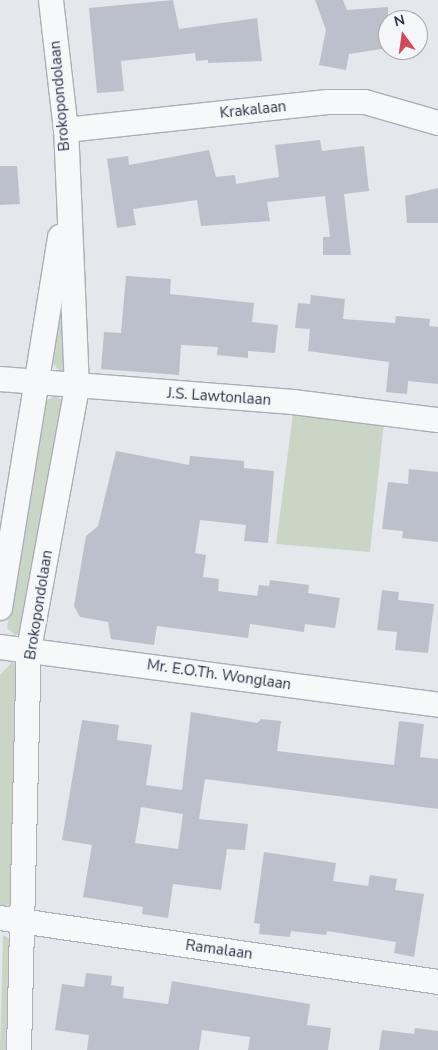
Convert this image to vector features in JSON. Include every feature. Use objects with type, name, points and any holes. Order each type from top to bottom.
[{"type":"street","name":"Brokopondolaan","points":[[19,1050],[11,919],[29,649],[77,388],[74,275],[66,193],[66,130],[51,0]]},
{"type":"street","name":"Krakalaan","points":[[66,130],[328,102],[365,102],[438,123]]},
{"type":"street","name":"Brokopondolaan","points":[[0,608],[38,383],[66,193]]},
{"type":"street","name":"J.S. Lawtonlaan","points":[[0,379],[77,388],[293,402],[438,420]]},
{"type":"street","name":"Mr. E.O.Th. Wonglaan","points":[[0,647],[29,649],[438,705]]},
{"type":"street","name":"Ramalaan","points":[[11,919],[438,982]]},
{"type":"green space","points":[[63,296],[64,371],[61,373],[51,361]]},
{"type":"green space","points":[[57,396],[63,402],[21,633],[15,635],[7,628],[46,400]]},
{"type":"green space","points":[[293,414],[384,422],[370,552],[276,544]]},
{"type":"green space","points":[[12,662],[17,664],[12,904],[0,907],[0,675]]},
{"type":"green space","points":[[3,935],[10,939],[10,1050],[0,1050]]},
{"type":"building","points":[[173,0],[179,29],[257,18],[262,61],[208,63],[208,60],[196,61],[195,53],[121,61],[124,91],[97,93],[89,8]]},
{"type":"building","points":[[315,0],[343,0],[347,10],[388,7],[388,10],[378,10],[378,50],[349,54],[346,70],[319,65],[326,30]]},
{"type":"building","points":[[320,140],[322,151],[364,146],[369,191],[344,194],[351,255],[323,255],[323,237],[330,237],[325,196],[267,202],[270,221],[201,226],[197,200],[133,209],[136,225],[117,228],[107,159],[128,156],[129,165],[209,150],[216,177],[235,175],[236,184],[279,177],[275,145]]},
{"type":"building","points":[[0,166],[17,166],[20,204],[0,205]]},
{"type":"building","points":[[438,188],[438,223],[407,223],[405,196]]},
{"type":"building","points":[[126,276],[171,279],[170,294],[254,303],[252,322],[278,325],[275,353],[248,351],[248,358],[217,355],[218,347],[181,345],[179,375],[101,369],[104,332],[121,333]]},
{"type":"building","points":[[311,295],[345,299],[343,319],[395,323],[396,316],[430,319],[429,326],[438,327],[438,384],[408,381],[407,394],[386,392],[389,362],[308,351],[310,329],[295,328],[298,303],[310,304]]},
{"type":"building","points":[[116,451],[189,465],[190,456],[244,461],[244,468],[274,471],[268,543],[244,541],[246,525],[200,520],[195,553],[206,555],[203,577],[219,579],[218,591],[257,596],[259,585],[269,586],[270,580],[309,585],[308,593],[340,598],[335,628],[305,624],[304,632],[250,624],[248,638],[157,626],[154,645],[111,639],[108,622],[80,617],[74,606],[86,536],[98,526]]},
{"type":"building","points":[[409,469],[438,472],[438,542],[402,538],[403,531],[382,529],[388,482],[408,484]]},
{"type":"building","points":[[382,590],[399,592],[398,600],[434,604],[428,653],[395,650],[397,632],[377,630]]},
{"type":"building","points":[[191,712],[257,723],[261,719],[281,721],[277,751],[394,765],[399,721],[424,724],[420,757],[438,759],[438,809],[205,779],[199,819],[248,824],[245,850],[227,849],[221,890],[173,884],[168,918],[142,914],[143,907],[83,897],[92,845],[62,840],[82,720],[119,725],[117,740],[152,745],[146,785],[182,790]],"holes":[[[141,807],[183,814],[178,849],[135,843]]]},
{"type":"building","points":[[264,852],[336,863],[333,881],[368,886],[370,875],[397,879],[395,890],[424,894],[414,957],[394,953],[396,942],[327,931],[326,935],[291,931],[290,937],[259,934],[260,924],[254,923]]},
{"type":"building","points":[[86,973],[112,976],[111,985],[124,987],[123,998],[168,1004],[172,981],[310,1004],[307,1025],[331,1028],[328,1050],[248,1050],[250,1037],[202,1030],[199,1050],[87,1050],[89,1035],[55,1030],[62,984],[84,987]]},
{"type":"building","points":[[415,1028],[438,1031],[438,1050],[379,1050],[382,1030],[414,1034]]}]
